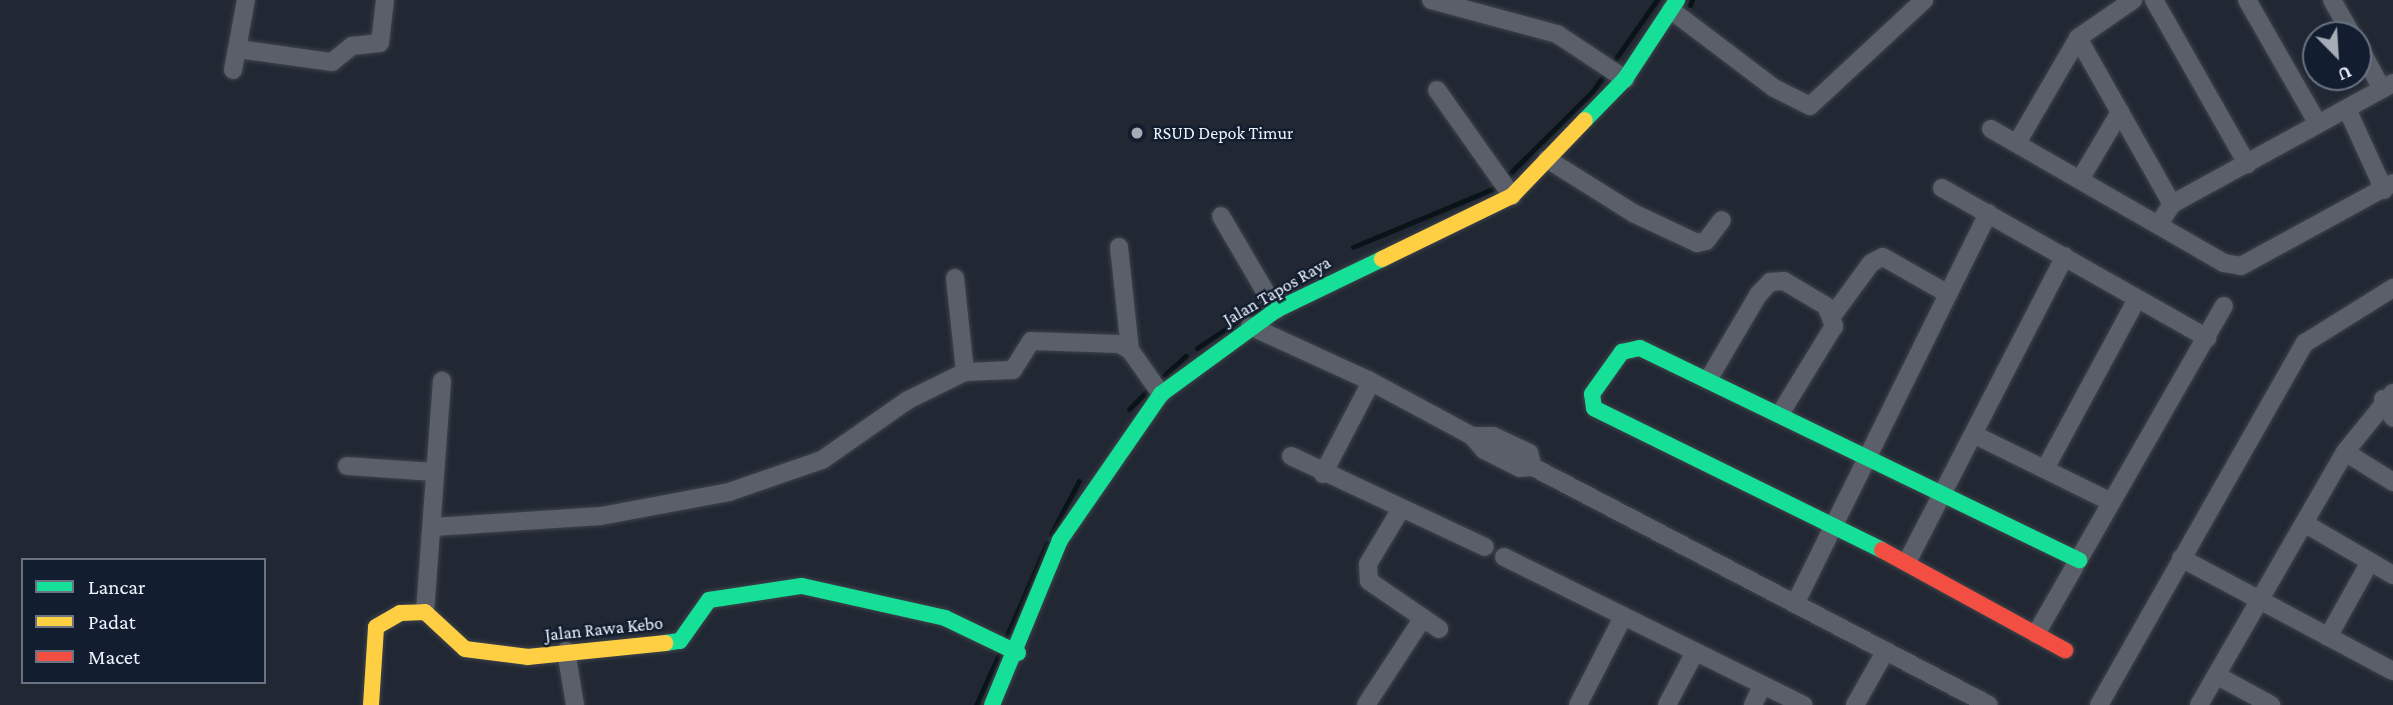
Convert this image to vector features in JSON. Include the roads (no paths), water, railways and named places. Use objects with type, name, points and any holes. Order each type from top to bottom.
[{"type":"street","points":[[233,70],[246,0]]},
{"type":"street","points":[[238,49],[332,62],[352,46],[380,43],[385,0]]},
{"type":"street","points":[[1431,0],[1557,33],[1604,60],[1623,76]]},
{"type":"street","points":[[1674,5],[1764,81],[1810,106],[1924,0]]},
{"type":"street","points":[[2017,143],[2078,38],[2133,0]]},
{"type":"street","points":[[2154,0],[2247,164]]},
{"type":"street","points":[[2247,0],[2318,124]]},
{"type":"street","points":[[2332,0],[2344,21]]},
{"type":"street","name":"Jalan Tapos Raya","points":[[992,705],[1060,540],[1159,392],[1250,326],[1269,299],[1505,187],[1547,159],[1623,76],[1674,5]]},
{"type":"street","points":[[2078,38],[2172,204]]},
{"type":"street","points":[[2161,221],[2172,204],[2388,86],[2372,64]]},
{"type":"street","points":[[1437,90],[1505,187]]},
{"type":"street","points":[[1991,129],[2161,221],[2224,263],[2241,266],[2389,186],[2347,109]]},
{"type":"street","points":[[2081,178],[2120,112]]},
{"type":"street","points":[[1547,159],[1697,243],[1706,242],[1721,220]]},
{"type":"street","points":[[1942,188],[2207,338]]},
{"type":"street","points":[[1795,604],[1831,523],[1988,213]]},
{"type":"street","points":[[1221,216],[1269,299]]},
{"type":"street","points":[[1119,247],[1130,350],[1140,371],[1159,392]]},
{"type":"street","points":[[1908,562],[2065,256]]},
{"type":"street","points":[[1780,414],[1834,326],[1833,315],[1871,263],[1883,257],[1948,294]]},
{"type":"street","points":[[955,278],[965,372]]},
{"type":"street","points":[[1708,380],[1770,282],[1784,281],[1833,315]]},
{"type":"street","points":[[2099,705],[2305,343],[2393,288]]},
{"type":"street","points":[[2045,468],[2137,299]]},
{"type":"street","points":[[2036,634],[2224,306]]},
{"type":"street","points":[[1250,326],[1371,383],[1472,436],[1493,455],[1520,468],[1533,467],[1989,705]]},
{"type":"street","points":[[434,527],[601,516],[729,492],[802,470],[908,400],[965,372],[1013,370],[1031,341],[1119,344],[1130,350]]},
{"type":"street","points":[[2064,650],[1908,562],[1591,401],[1630,347],[1867,453],[2079,560]]},
{"type":"street","points":[[371,705],[376,627],[386,617],[425,612],[434,527],[432,472],[442,382]]},
{"type":"street","points":[[1323,474],[1371,383]]},
{"type":"street","points":[[2388,396],[2393,418]]},
{"type":"street","points":[[2199,705],[2345,452],[2388,396]]},
{"type":"street","points":[[1975,435],[2111,502]]},
{"type":"street","points":[[2345,452],[2393,482]]},
{"type":"street","points":[[1291,456],[1323,474],[1485,547]]},
{"type":"street","points":[[347,466],[432,472]]},
{"type":"street","points":[[1401,509],[1368,564],[1369,581],[1439,629]]},
{"type":"street","points":[[2304,523],[2393,575]]},
{"type":"street","points":[[1504,557],[1694,654],[1803,705]]},
{"type":"street","points":[[2181,558],[2393,671]]},
{"type":"street","points":[[2328,637],[2371,562]]},
{"type":"street","name":"Jalan Rawa Kebo","points":[[425,612],[465,649],[505,657],[680,641],[709,600],[802,586],[944,618],[1013,650]]},
{"type":"street","points":[[1578,705],[1623,617]]},
{"type":"street","points":[[1366,705],[1423,618]]},
{"type":"street","points":[[566,651],[575,705]]},
{"type":"street","points":[[1855,705],[1885,652]]},
{"type":"street","points":[[1667,705],[1694,654]]},
{"type":"street","points":[[2216,675],[2271,705]]},
{"type":"street","points":[[1753,705],[1762,686]]},
{"type":"waterway","points":[[1353,247],[1495,188],[1592,92],[1657,0]]},
{"type":"waterway","points":[[1690,5],[1692,0]]},
{"type":"waterway","points":[[1197,348],[1325,263]]},
{"type":"waterway","points":[[1159,380],[1186,356]]},
{"type":"waterway","points":[[1129,409],[1152,386]]},
{"type":"waterway","points":[[1051,534],[1079,481]]},
{"type":"waterway","points":[[1005,640],[1047,543]]},
{"type":"waterway","points":[[976,705],[1000,652]]},
{"type":"place","name":"RSUD Depok Timur","points":[[1137,133]]}]
